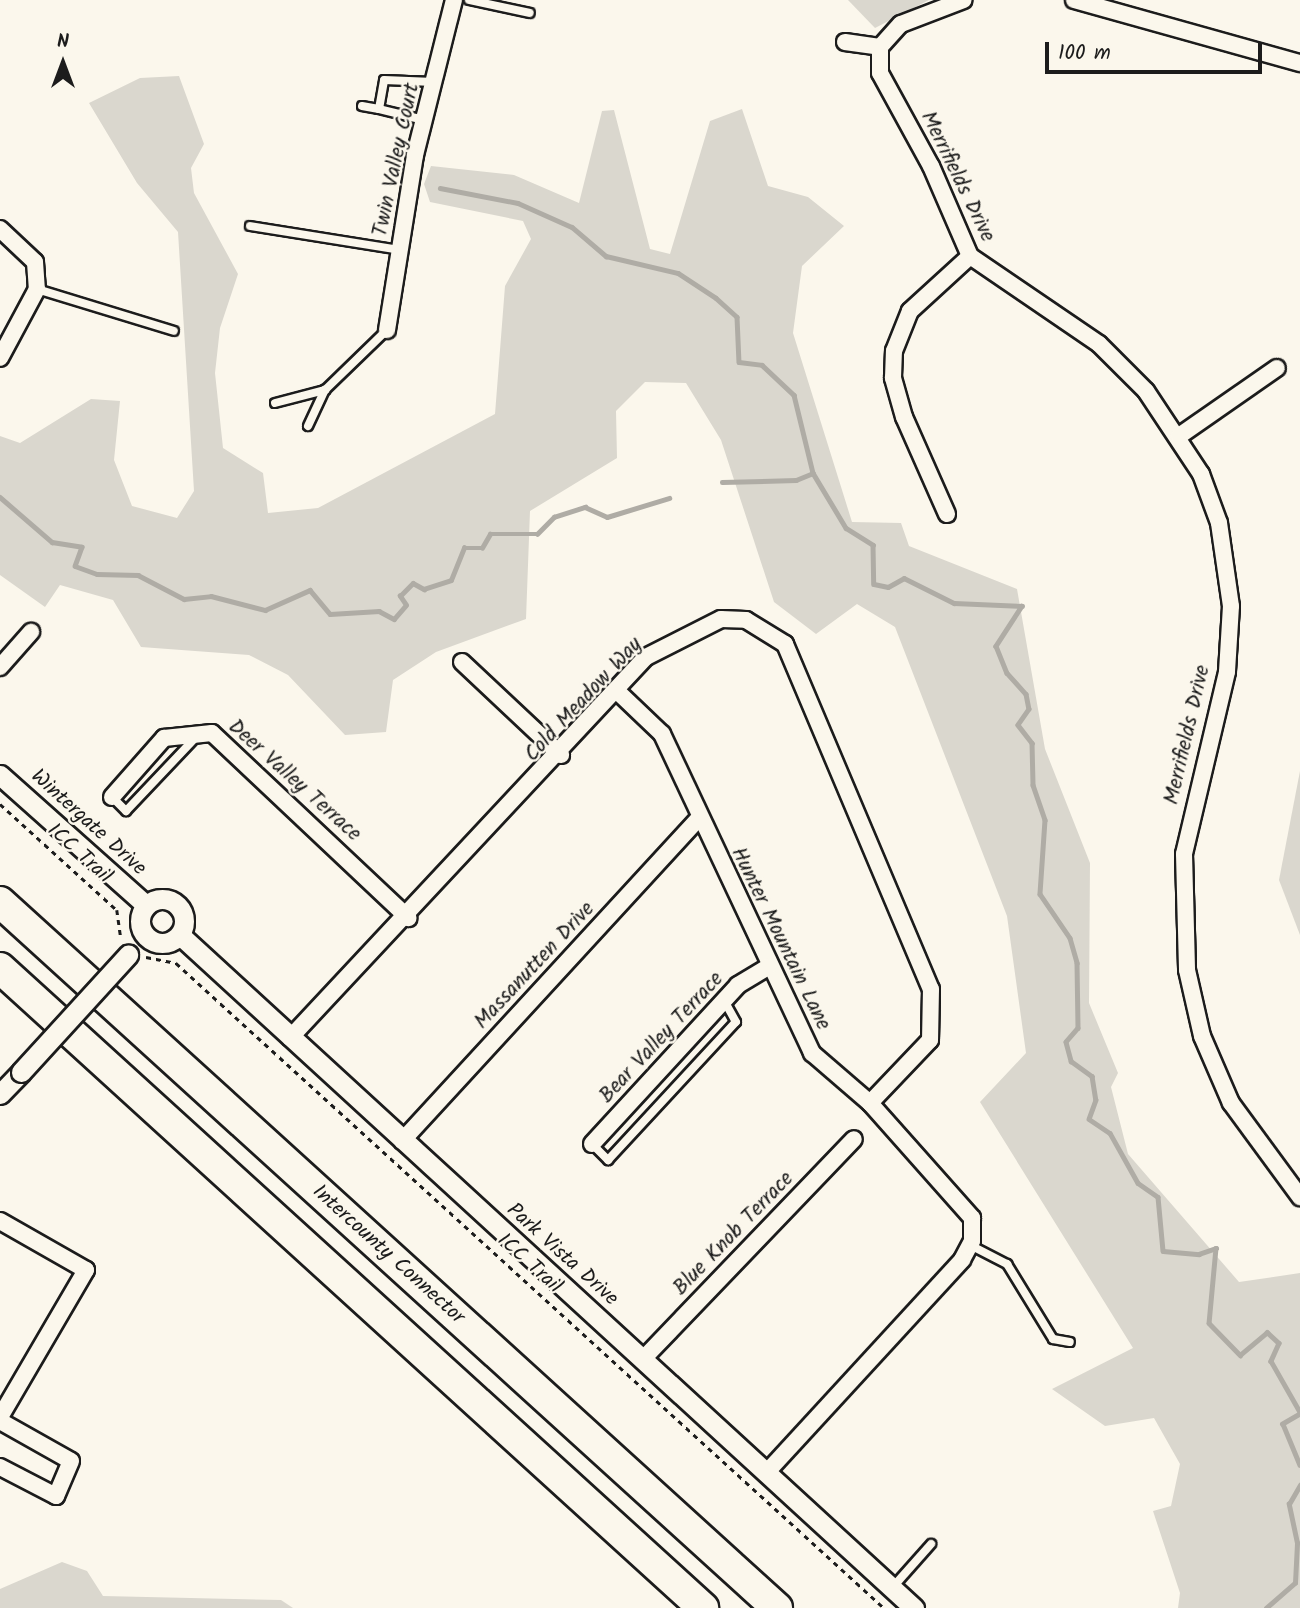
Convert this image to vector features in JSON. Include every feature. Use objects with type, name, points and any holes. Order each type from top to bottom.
[{"type":"highway","name":"Intercounty Connector","points":[[0,902],[777,1608]]},
{"type":"highway","points":[[0,968],[703,1608]]},
{"type":"street","name":"Twin Valley Court","points":[[387,330],[424,120],[454,0]]},
{"type":"street","points":[[845,42],[880,47],[901,24],[964,0]]},
{"type":"street","points":[[1074,0],[1300,63]]},
{"type":"street","name":"Merrifields Drive","points":[[880,47],[880,73],[932,166],[970,256],[1099,344],[1179,436],[1219,523],[1231,606],[1227,672],[1184,854],[1187,970],[1202,1036],[1231,1103],[1300,1197]]},
{"type":"street","points":[[0,229],[35,262],[37,289],[0,358]]},
{"type":"street","points":[[947,514],[904,417],[893,378],[894,351],[910,312],[970,256]]},
{"type":"street","points":[[1179,436],[1277,368]]},
{"type":"street","name":"Cold Meadow Way","points":[[290,1038],[408,918],[561,755],[646,657],[721,619],[766,627],[785,645],[932,989],[930,1040],[870,1103]]},
{"type":"street","points":[[0,667],[31,632]]},
{"type":"street","points":[[462,662],[561,755]]},
{"type":"street","name":"Hunter Mountain Lane","points":[[617,691],[662,734],[768,967],[812,1053],[870,1103],[960,1197],[971,1218],[970,1245]]},
{"type":"street","name":"Deer Valley Terrace","points":[[112,797],[164,738],[212,733],[285,796],[408,918]]},
{"type":"street","name":"Wintergate Drive","points":[[0,775],[146,905]]},
{"type":"street","name":"Massanutten Drive","points":[[402,1141],[699,818]]},
{"type":"street","points":[[159,898],[180,906],[185,920],[180,935],[155,943],[144,936],[139,918],[146,905],[159,898]]},
{"type":"street","name":"Park Vista Drive","points":[[180,935],[402,1141],[769,1470],[914,1608]]},
{"type":"street","points":[[0,1094],[144,936]]},
{"type":"street","name":"Bear Valley Terrace","points":[[592,1144],[724,1000],[768,967]]},
{"type":"street","name":"Blue Knob Terrace","points":[[644,1358],[854,1139]]},
{"type":"street","points":[[0,1221],[86,1270],[0,1419],[71,1461],[56,1496],[0,1467]]},
{"type":"street","points":[[769,1470],[970,1245]]},
{"type":"lane","points":[[469,0],[530,13]]},
{"type":"lane","points":[[379,109],[384,79],[434,82]]},
{"type":"lane","points":[[362,106],[424,120]]},
{"type":"lane","points":[[250,226],[400,250]]},
{"type":"lane","points":[[37,289],[174,331]]},
{"type":"lane","points":[[308,426],[325,390],[387,330]]},
{"type":"lane","points":[[275,403],[325,390]]},
{"type":"lane","points":[[112,797],[126,811],[198,734]]},
{"type":"lane","points":[[592,1144],[608,1160],[737,1022],[724,1000]]},
{"type":"lane","points":[[660,1070],[676,1086]]},
{"type":"lane","points":[[970,1245],[1007,1264],[1053,1339],[1070,1342]]},
{"type":"lane","points":[[892,1587],[931,1544]]},
{"type":"path","name":"ICC Trail","points":[[0,804],[117,910],[132,950],[176,963],[884,1608]]},
{"type":"shaded area","points":[[848,0],[929,0],[875,28]]},
{"type":"shaded area","points":[[179,76],[204,144],[191,168],[194,193],[238,274],[220,328],[215,373],[223,448],[263,473],[268,513],[318,508],[495,414],[505,286],[531,239],[523,221],[430,202],[424,184],[431,166],[514,175],[579,203],[602,111],[614,110],[650,249],[670,254],[710,121],[742,109],[768,186],[808,197],[844,226],[802,266],[793,333],[852,522],[901,523],[909,546],[1017,589],[1045,749],[1090,863],[1089,1003],[1118,1073],[1111,1087],[1128,1154],[1239,1282],[1300,1273],[1300,1608],[1178,1608],[1180,1593],[1153,1511],[1171,1506],[1180,1464],[1154,1418],[1105,1426],[1052,1389],[1133,1348],[980,1102],[1026,1053],[1007,916],[895,627],[857,604],[816,634],[774,602],[721,440],[686,383],[645,382],[616,411],[617,458],[530,511],[526,619],[436,652],[393,680],[386,732],[345,735],[288,675],[249,655],[141,647],[113,600],[60,585],[45,607],[0,575],[0,436],[20,443],[91,399],[120,401],[114,460],[132,506],[177,518],[194,491],[178,232],[137,183],[89,103],[140,78]]},
{"type":"shaded area","points":[[1300,771],[1300,935],[1279,880]]},
{"type":"shaded area","points":[[62,1562],[87,1571],[103,1596],[281,1600],[293,1608],[0,1608],[0,1589]]},
{"type":"waterway","points":[[440,188],[518,203],[572,227],[606,256],[678,273],[716,298],[737,317],[739,362],[762,365],[794,395],[813,473]]},
{"type":"waterway","points":[[722,482],[796,480],[813,473],[846,528],[873,545],[874,584],[888,587],[904,578],[954,603],[1022,606],[996,646],[1007,673],[1026,694],[1029,709],[1018,725],[1032,743],[1033,785],[1045,820],[1040,894],[1070,938],[1077,963],[1078,1028],[1066,1042],[1071,1061],[1092,1076],[1096,1100],[1089,1119],[1110,1133],[1138,1183],[1158,1197],[1163,1251],[1199,1254],[1216,1248],[1209,1323],[1240,1355],[1267,1332],[1279,1343],[1271,1361],[1300,1412]]},
{"type":"waterway","points":[[0,497],[52,542],[82,547],[75,566],[97,574],[138,575],[184,599],[211,596],[265,610],[310,590],[330,614],[379,611],[394,619],[406,605],[400,596],[413,583],[424,589],[451,580],[464,548],[482,548],[490,534],[537,534],[554,517],[585,507],[607,517],[669,498]]},
{"type":"waterway","points":[[1300,1414],[1283,1424],[1300,1465]]},
{"type":"waterway","points":[[1266,1608],[1295,1583],[1297,1543],[1289,1504],[1300,1485]]}]
